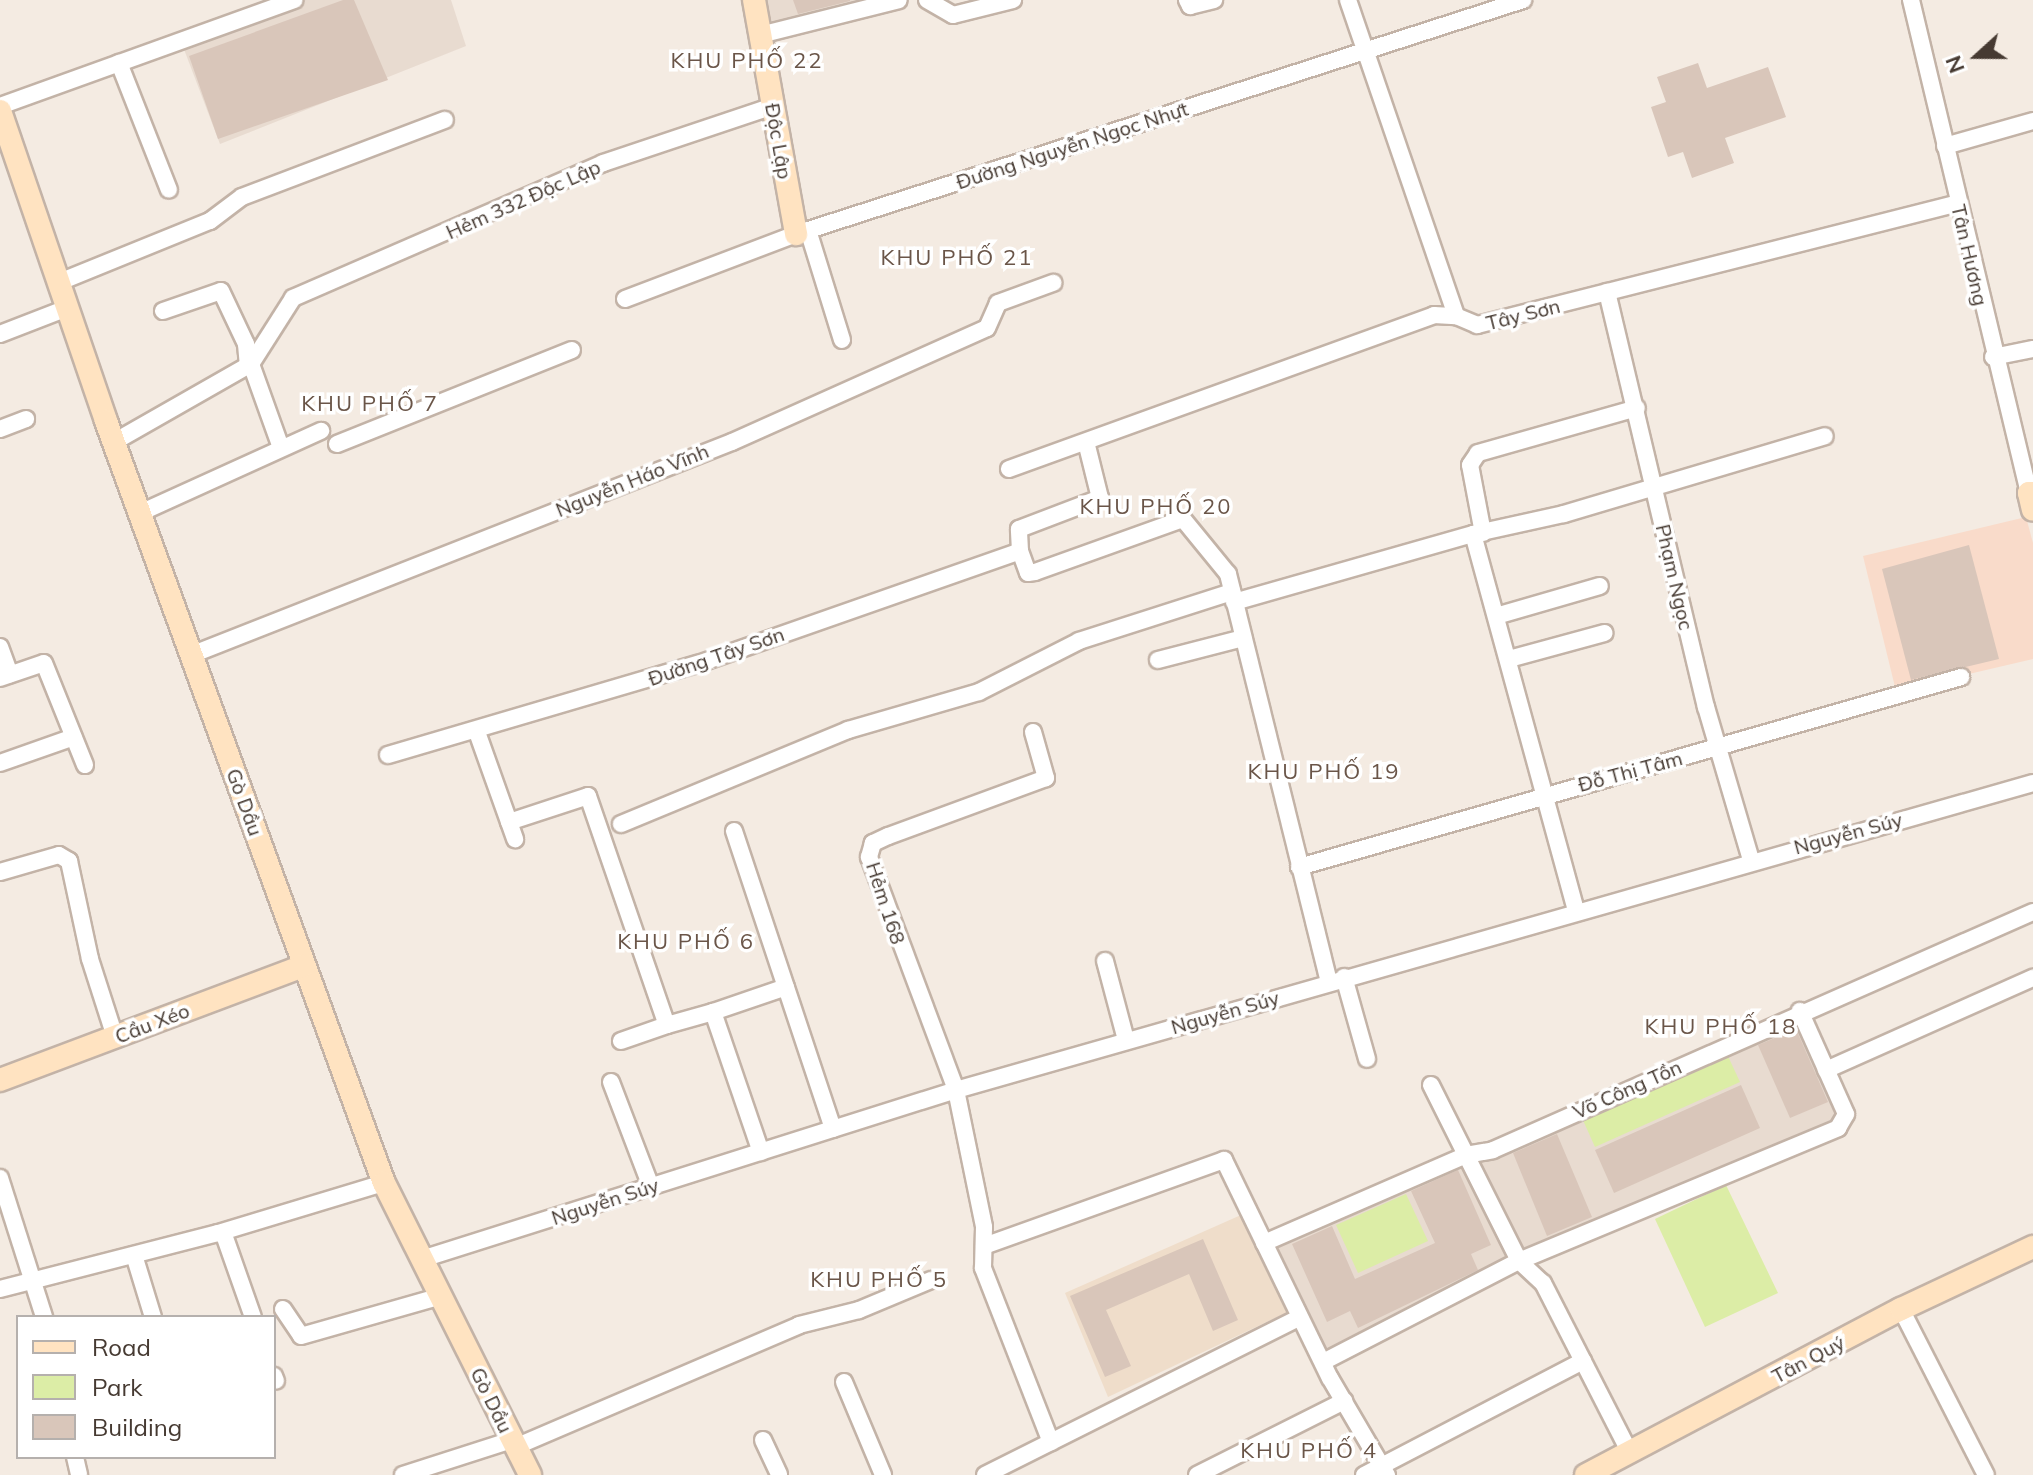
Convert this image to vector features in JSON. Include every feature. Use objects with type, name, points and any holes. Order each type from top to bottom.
[{"type":"street","points":[[0,109],[295,0]]},
{"type":"street","name":"Độc Lập","points":[[754,0],[773,106],[802,232]]},
{"type":"street","points":[[760,35],[899,0]]},
{"type":"street","points":[[927,0],[953,15],[1013,0]]},
{"type":"street","points":[[1188,3],[1214,0]]},
{"type":"street","points":[[1348,0],[1361,52],[1456,316]]},
{"type":"street","name":"Đường Nguyễn Ngọc Nhựt","points":[[625,299],[802,232],[1523,0]]},
{"type":"street","name":"Tân Hương","points":[[1911,0],[1993,357],[2032,499]]},
{"type":"street","points":[[119,63],[169,190]]},
{"type":"street","name":"Hẻm 332 Độc Lập","points":[[250,365],[293,298],[603,163],[773,106]]},
{"type":"street","name":"Gò Dầu","points":[[0,109],[57,283],[384,1183],[530,1475]]},
{"type":"street","points":[[57,283],[210,221],[242,197],[445,120]]},
{"type":"street","points":[[1945,146],[2033,121]]},
{"type":"street","name":"Tây Sơn","points":[[1009,469],[1434,315],[1456,316],[1477,325],[1958,203]]},
{"type":"street","points":[[802,232],[842,340]]},
{"type":"street","name":"Nguyễn Háo Vĩnh","points":[[191,655],[732,442],[987,328],[998,303],[1053,283]]},
{"type":"street","points":[[163,311],[221,291],[246,344],[250,365],[281,448]]},
{"type":"street","name":"Phạm Ngọc","points":[[1607,292],[1719,747],[1751,860]]},
{"type":"street","points":[[0,334],[67,308]]},
{"type":"street","points":[[1993,357],[2033,349]]},
{"type":"street","points":[[337,444],[572,350]]},
{"type":"street","points":[[114,442],[250,365]]},
{"type":"street","points":[[1576,911],[1496,616],[1478,533],[1470,465],[1478,453],[1637,408]]},
{"type":"street","points":[[0,429],[26,419]]},
{"type":"street","points":[[140,513],[321,431]]},
{"type":"street","points":[[621,824],[791,758],[848,730],[979,692],[1079,641],[1233,597],[1478,533],[1564,514],[1825,436]]},
{"type":"street","points":[[1086,442],[1100,498],[1019,529],[1025,569],[1035,572],[1183,519],[1228,574],[1299,867],[1336,980],[1367,1059]]},
{"type":"street","name":"Đường Tây Sơn","points":[[388,755],[477,732],[698,664],[1020,551]]},
{"type":"street","points":[[1496,616],[1600,586]]},
{"type":"street","points":[[1509,659],[1605,633]]},
{"type":"street","points":[[1158,660],[1243,638]]},
{"type":"street","points":[[0,647],[5,676],[44,663],[85,765]]},
{"type":"street","name":"Đỗ Thị Tâm","points":[[1299,867],[1545,793],[1719,747],[1961,677]]},
{"type":"street","points":[[477,732],[515,839]]},
{"type":"street","name":"Hẻm 168","points":[[956,1090],[869,857],[873,843],[888,836],[1046,778],[1033,732]]},
{"type":"street","points":[[0,763],[74,737]]},
{"type":"street","name":"Nguyễn Súy","points":[[422,1259],[956,1090],[1751,860],[2033,783]]},
{"type":"street","points":[[509,822],[588,796],[667,1025]]},
{"type":"street","points":[[734,831],[833,1129]]},
{"type":"street","points":[[0,872],[59,855],[69,861],[90,959],[115,1037]]},
{"type":"street","name":"Võ Công Tồn","points":[[1264,1243],[1466,1155],[1493,1150],[1800,1011],[2033,912]]},
{"type":"street","points":[[1105,961],[1126,1040]]},
{"type":"street","name":"Cầu Xéo","points":[[0,1080],[304,966]]},
{"type":"street","points":[[1826,1070],[2033,978]]},
{"type":"street","points":[[621,1041],[786,987]]},
{"type":"street","points":[[1323,1362],[1519,1261],[1838,1128],[1846,1114],[1800,1011]]},
{"type":"street","points":[[713,1012],[761,1152]]},
{"type":"street","points":[[611,1082],[651,1187]]},
{"type":"street","points":[[1431,1085],[1519,1261],[1543,1283],[1630,1453]]},
{"type":"street","points":[[956,1090],[984,1246],[983,1268],[1051,1442]]},
{"type":"street","points":[[984,1246],[1224,1160],[1323,1362],[1385,1470]]},
{"type":"street","points":[[0,1178],[36,1282],[44,1315]]},
{"type":"street","points":[[0,1289],[223,1232],[384,1183]]},
{"type":"street","points":[[223,1232],[252,1315]]},
{"type":"street","name":"Tân Quý","points":[[1586,1475],[1901,1309],[2033,1247]]},
{"type":"street","points":[[134,1255],[152,1315]]},
{"type":"street","points":[[403,1475],[513,1443],[799,1325],[859,1310],[931,1280]]},
{"type":"street","points":[[283,1309],[295,1334],[301,1336],[441,1296]]},
{"type":"street","points":[[1901,1309],[1986,1475]]},
{"type":"street","points":[[985,1475],[1300,1317]]},
{"type":"street","points":[[1364,1475],[1385,1470],[1583,1361]]},
{"type":"street","points":[[844,1382],[883,1475]]},
{"type":"street","points":[[1197,1475],[1344,1401]]},
{"type":"street","points":[[763,1440],[779,1475]]},
{"type":"shaded area","points":[[304,0],[451,0],[466,46],[220,144],[182,44]]},
{"type":"shaded area","points":[[761,0],[889,0],[767,30]]},
{"type":"shaded area","points":[[2026,517],[2033,543],[2033,659],[1896,691],[1863,556]]},
{"type":"shaded area","points":[[1795,1019],[1837,1111],[1833,1125],[1327,1354],[1273,1245]]},
{"type":"shaded area","points":[[1241,1215],[1288,1312],[1108,1397],[1065,1293]]},
{"type":"green space","points":[[1727,1054],[1740,1082],[1595,1147],[1582,1118]]},
{"type":"green space","points":[[1726,1185],[1778,1293],[1705,1327],[1655,1219]]},
{"type":"green space","points":[[1406,1194],[1428,1241],[1358,1273],[1336,1225]]},
{"type":"building","points":[[343,0],[354,0],[388,80],[218,139],[189,56]]},
{"type":"building","points":[[793,0],[850,0],[850,1],[798,14]]},
{"type":"building","points":[[1698,63],[1707,88],[1768,67],[1786,117],[1725,138],[1734,163],[1692,178],[1683,152],[1668,157],[1651,107],[1666,102],[1657,77]]},
{"type":"building","points":[[1969,545],[1999,659],[1911,680],[1882,569]]},
{"type":"building","points":[[1796,1029],[1828,1102],[1790,1118],[1758,1045]]},
{"type":"building","points":[[1741,1085],[1760,1128],[1614,1193],[1595,1150]]},
{"type":"building","points":[[1557,1134],[1592,1217],[1547,1236],[1513,1153]]},
{"type":"building","points":[[1458,1170],[1491,1245],[1471,1254],[1478,1270],[1358,1328],[1350,1311],[1327,1322],[1292,1244],[1332,1226],[1355,1279],[1435,1243],[1411,1191]]},
{"type":"building","points":[[1203,1239],[1238,1320],[1213,1331],[1189,1274],[1106,1310],[1131,1366],[1105,1377],[1070,1296]]},
{"type":"district","name":"KHU PHỐ 22","points":[[747,61]]},
{"type":"district","name":"KHU PHỐ 21","points":[[957,258]]},
{"type":"district","name":"KHU PHỐ 7","points":[[370,404]]},
{"type":"district","name":"KHU PHỐ 20","points":[[1156,507]]},
{"type":"district","name":"KHU PHỐ 19","points":[[1324,772]]},
{"type":"district","name":"KHU PHỐ 6","points":[[686,942]]},
{"type":"district","name":"KHU PHỐ 18","points":[[1721,1027]]},
{"type":"district","name":"KHU PHỐ 5","points":[[879,1280]]},
{"type":"district","name":"KHU PHỐ 4","points":[[1309,1451]]}]
